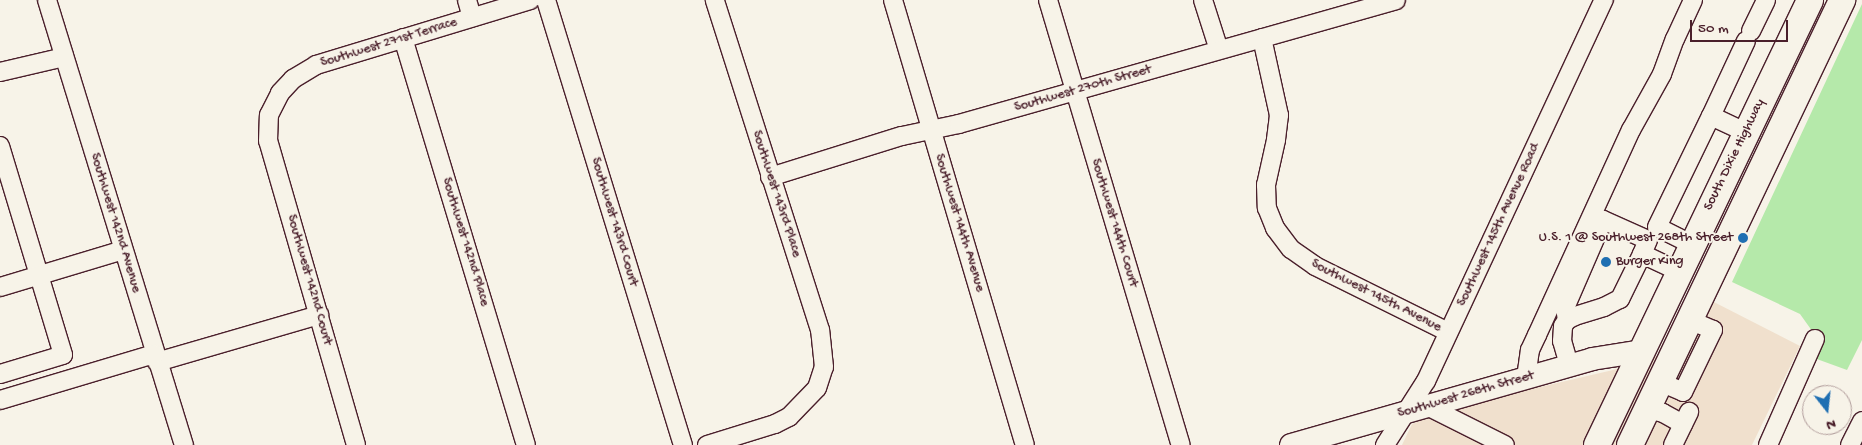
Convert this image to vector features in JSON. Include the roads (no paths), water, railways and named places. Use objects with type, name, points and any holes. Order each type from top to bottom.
[{"type":"highway","name":"South Dixie Highway","points":[[1597,445],[1810,0]]},
{"type":"highway","points":[[1808,71],[1800,61],[1819,0]]},
{"type":"highway","points":[[1630,445],[1842,0]]},
{"type":"highway","points":[[1689,320],[1683,308],[1683,294],[1727,200],[1725,176]]},
{"type":"highway","points":[[1616,445],[1644,381],[1643,351],[1666,341],[1689,320]]},
{"type":"main road","name":"Southwest 268th Street","points":[[1292,445],[1569,365],[1622,353],[1643,351]]},
{"type":"street","name":"Southwest 142nd Avenue","points":[[47,0],[184,445]]},
{"type":"street","points":[[467,0],[472,18]]},
{"type":"street","name":"Southwest 271st Terrace","points":[[269,115],[280,93],[293,79],[316,65],[530,0]]},
{"type":"street","name":"Southwest 143rd Court","points":[[546,0],[682,445]]},
{"type":"street","name":"Southwest 143rd Place","points":[[707,445],[775,424],[789,417],[817,388],[824,366],[820,330],[715,0]]},
{"type":"street","name":"Southwest 144th Avenue","points":[[893,0],[1025,445]]},
{"type":"street","name":"Southwest 144th Court","points":[[1048,0],[1181,445]]},
{"type":"street","points":[[1203,0],[1218,50]]},
{"type":"street","name":"Southwest 270th Street","points":[[770,177],[902,136],[1075,92],[1396,0]]},
{"type":"street","name":"Southwest 145th Avenue Road","points":[[1385,445],[1417,409],[1426,381],[1448,332],[1604,0]]},
{"type":"street","points":[[1526,378],[1530,350],[1540,326],[1631,130],[1662,74],[1674,39],[1693,0]]},
{"type":"street","points":[[1693,245],[1657,227],[1766,0]]},
{"type":"street","name":"Southwest 142nd Place","points":[[403,38],[526,445]]},
{"type":"street","name":"Southwest 145th Avenue","points":[[1262,38],[1280,114],[1266,185],[1267,208],[1275,228],[1291,249],[1315,266],[1448,332]]},
{"type":"street","points":[[0,72],[64,57]]},
{"type":"street","name":"Southwest 142nd Court","points":[[269,115],[268,141],[356,445]]},
{"type":"street","points":[[1711,116],[1746,132]]},
{"type":"street","points":[[0,146],[63,355],[0,374]]},
{"type":"street","points":[[1567,320],[1613,304],[1620,298],[1648,240],[1603,220],[1565,308],[1567,320],[1561,333],[1569,365]]},
{"type":"street","points":[[0,286],[123,250]]},
{"type":"street","points":[[1642,254],[1680,272]]},
{"type":"street","points":[[0,400],[319,315]]},
{"type":"street","points":[[1768,445],[1815,339]]},
{"type":"street","points":[[1417,409],[1506,445]]},
{"type":"street","points":[[1646,409],[1686,418],[1673,445]]},
{"type":"street","points":[[1850,445],[1862,421]]},
{"type":"place","name":"U.S. 1 @ Southwest 268th Street","points":[[1743,238]]},
{"type":"place","name":"Burger King","points":[[1606,262]]}]
